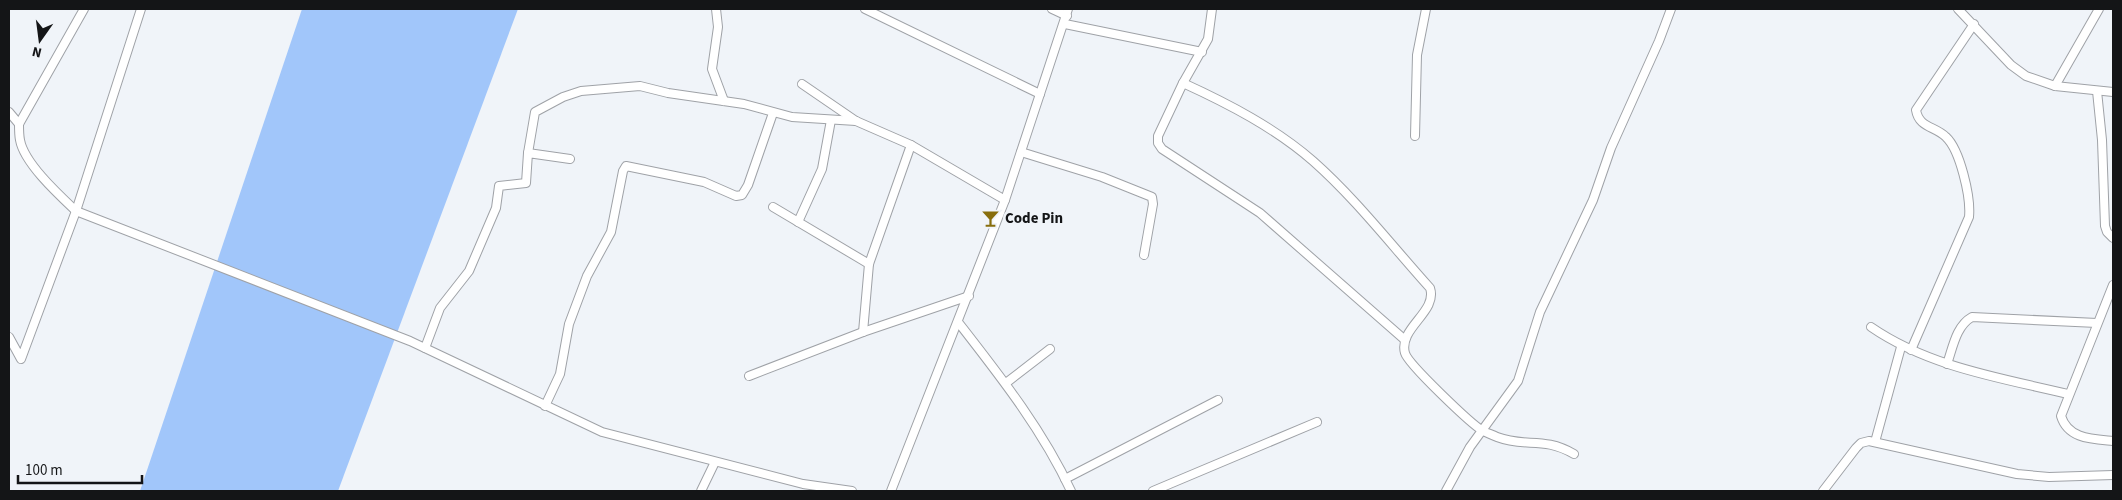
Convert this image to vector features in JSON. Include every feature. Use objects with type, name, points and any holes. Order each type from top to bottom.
[{"type":"street","points":[[84,9],[19,124],[20,141],[28,157],[51,186],[76,211],[425,348],[602,432],[803,484],[852,491]]},
{"type":"street","points":[[9,337],[21,359],[76,211],[141,9]]},
{"type":"street","points":[[716,9],[718,28],[712,69],[724,101]]},
{"type":"street","points":[[865,9],[1040,94]]},
{"type":"street","points":[[1052,9],[1067,16],[1202,52]]},
{"type":"street","points":[[1212,9],[1208,40],[1183,83],[1158,136],[1158,143],[1162,148],[1260,213],[1405,340]]},
{"type":"street","points":[[1415,136],[1417,55],[1426,9]]},
{"type":"street","points":[[1446,491],[1455,472],[1518,381],[1540,312],[1593,200],[1610,148],[1659,41],[1671,9]]},
{"type":"street","points":[[1958,9],[2019,72],[2036,81],[2055,86],[2113,92]]},
{"type":"street","points":[[2055,86],[2099,9]]},
{"type":"street","points":[[891,491],[1005,200],[1067,16]]},
{"type":"street","points":[[1911,350],[1969,217],[1970,206],[1969,192],[1953,145],[1944,135],[1924,125],[1917,118],[1916,110],[1974,24]]},
{"type":"street","points":[[1183,83],[1225,103],[1264,126],[1314,162],[1343,191],[1430,288],[1431,298],[1405,340],[1404,348],[1408,360],[1483,431],[1513,441],[1553,443],[1574,454]]},
{"type":"street","points":[[802,84],[856,121],[911,145],[1005,200]]},
{"type":"street","points":[[425,348],[440,308],[469,270],[496,208],[499,186],[526,183],[528,153],[535,112],[563,97],[581,91],[640,86],[668,93],[744,104],[773,113],[856,121]]},
{"type":"street","points":[[2097,91],[2102,140],[2106,226],[2107,232],[2113,238]]},
{"type":"street","points":[[9,112],[19,124]]},
{"type":"street","points":[[545,406],[560,374],[569,324],[588,276],[611,232],[623,171],[626,166],[704,182],[736,196],[742,195],[748,185],[773,113]]},
{"type":"street","points":[[798,222],[822,169],[831,120]]},
{"type":"street","points":[[863,332],[869,264],[911,145]]},
{"type":"street","points":[[1021,152],[1102,177],[1152,198],[1153,204],[1144,255]]},
{"type":"street","points":[[528,153],[570,159]]},
{"type":"street","points":[[773,207],[869,264]]},
{"type":"street","points":[[2113,285],[2068,394],[2061,416],[2064,426],[2082,437],[2113,441]]},
{"type":"street","points":[[749,376],[863,332],[969,296]]},
{"type":"street","points":[[1947,364],[1958,331],[1965,321],[1972,317],[2097,323]]},
{"type":"street","points":[[958,322],[1006,383],[1038,431],[1070,491]]},
{"type":"street","points":[[1870,327],[1901,347],[1947,364],[2068,394]]},
{"type":"street","points":[[1876,442],[1901,347]]},
{"type":"street","points":[[1006,383],[1050,349]]},
{"type":"street","points":[[1065,479],[1218,400]]},
{"type":"street","points":[[1153,491],[1316,422]]},
{"type":"street","points":[[1823,491],[1861,443],[1868,441],[2017,474],[2049,477],[2113,475]]},
{"type":"street","points":[[700,491],[715,462]]},
{"type":"shaded area","points":[[302,9],[518,9],[338,491],[140,491]]},
{"type":"place","name":"Code Pin","points":[[991,218]]}]
